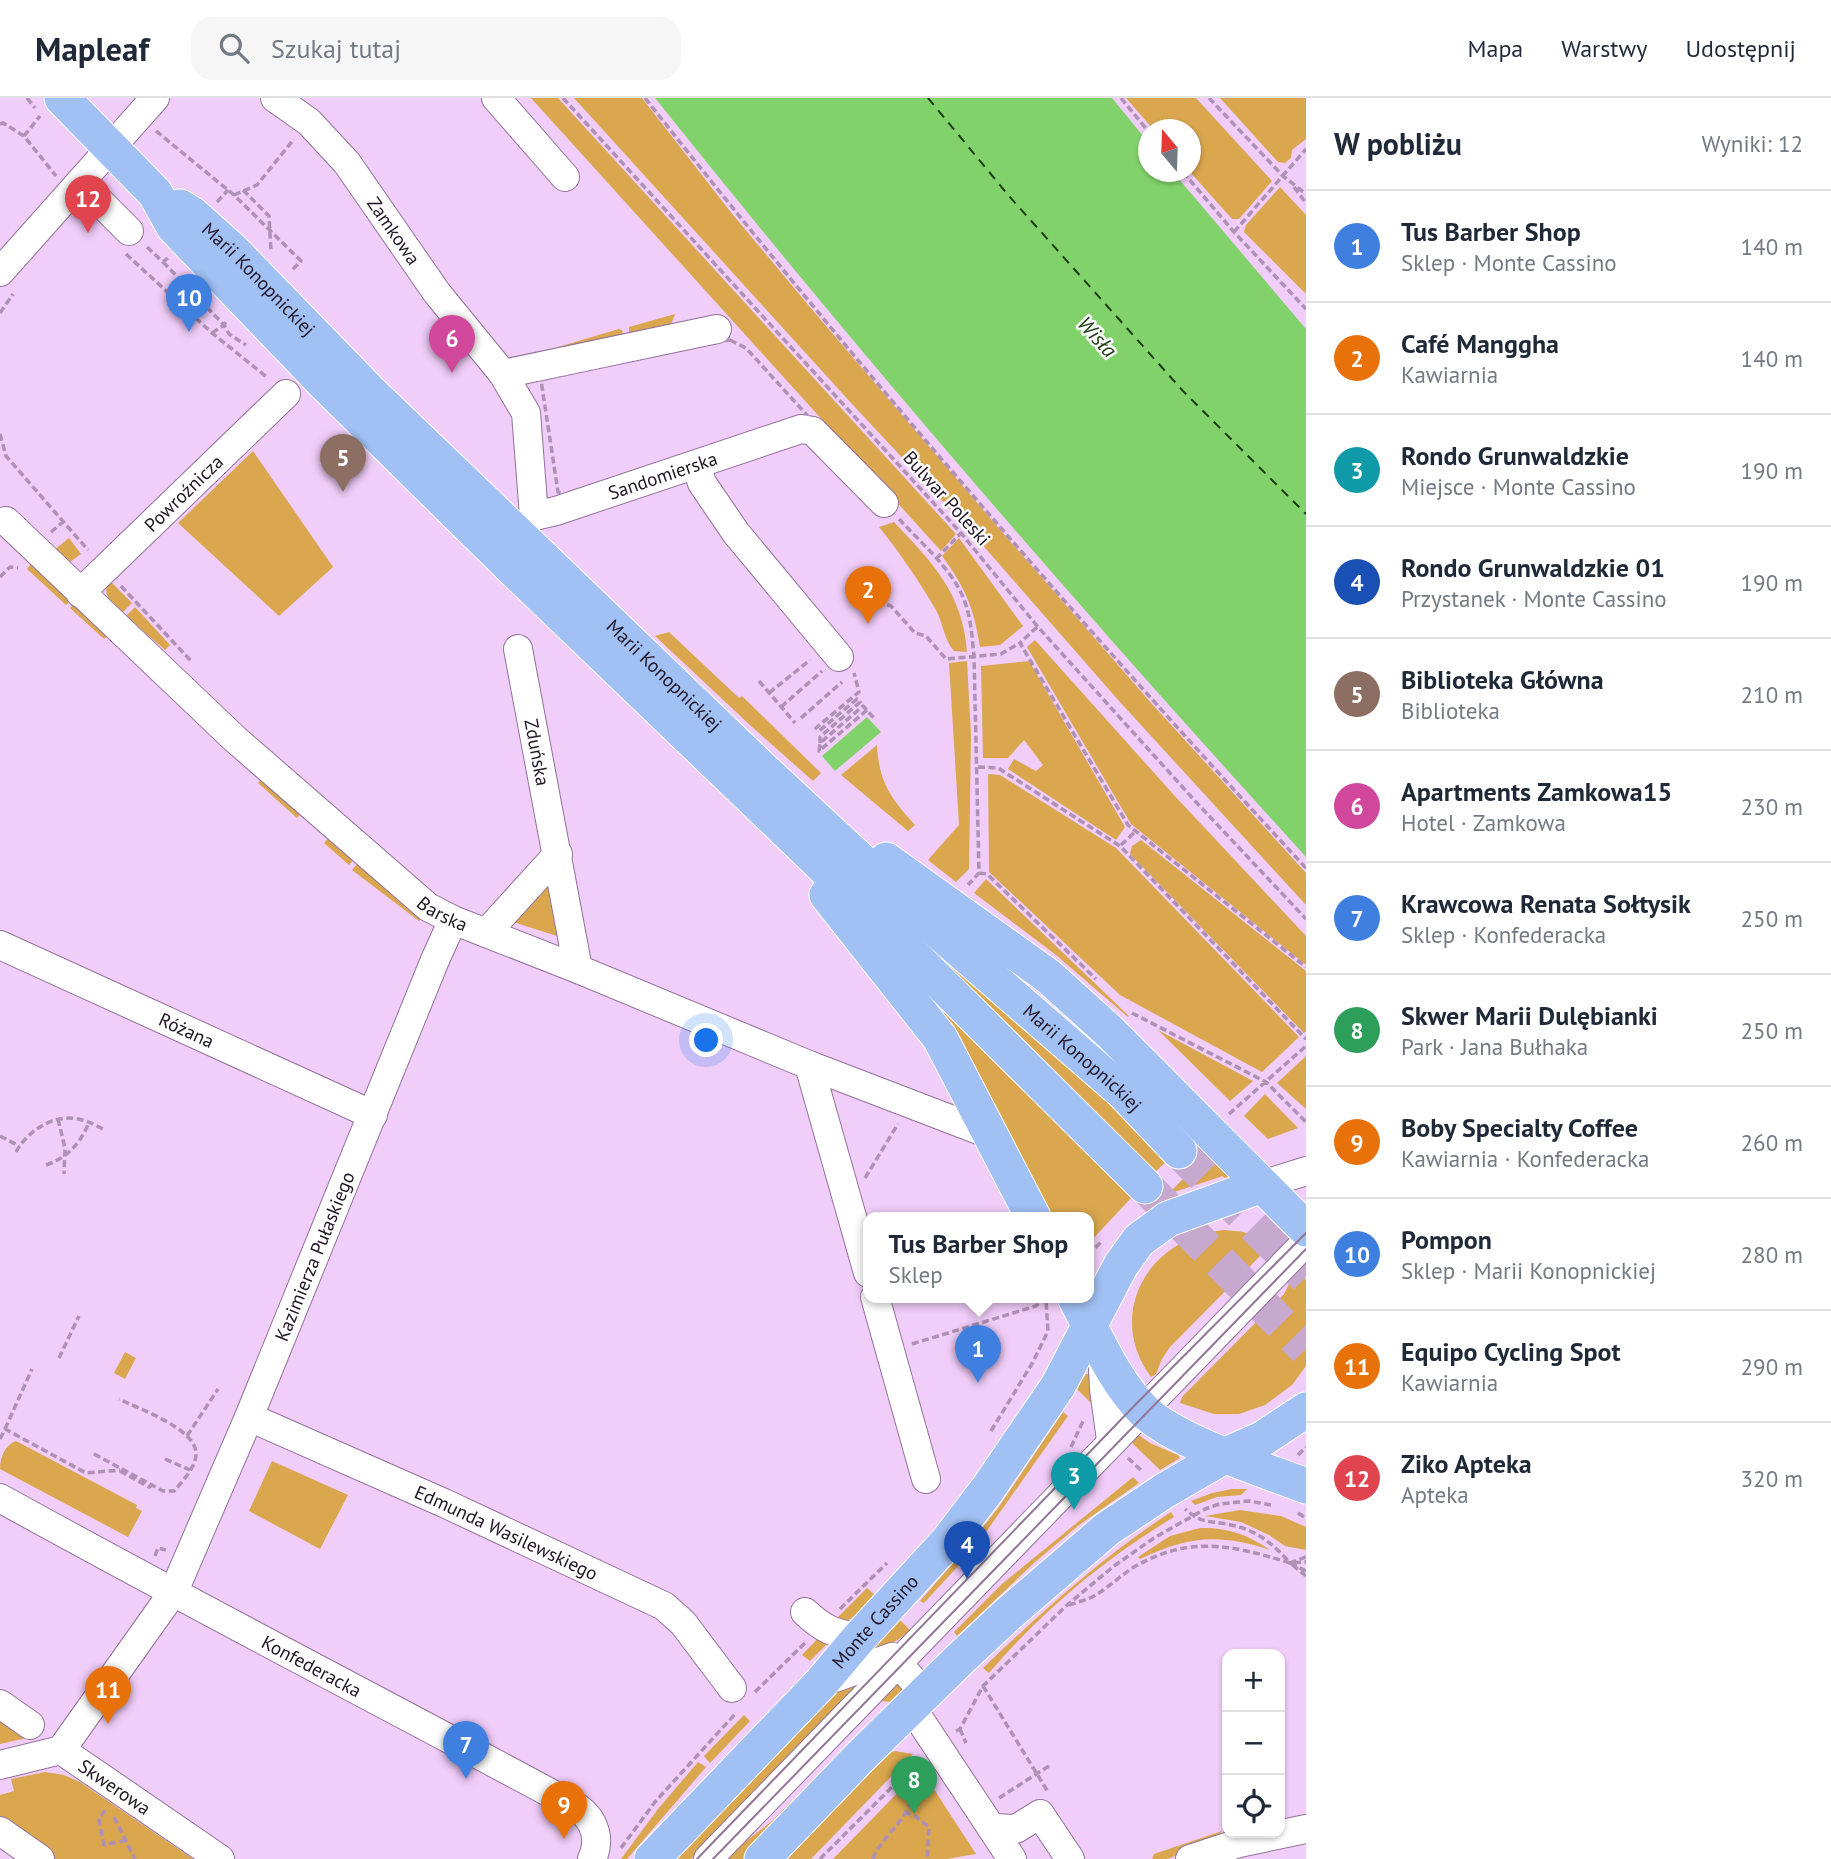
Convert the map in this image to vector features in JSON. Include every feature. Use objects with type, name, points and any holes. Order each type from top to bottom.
[{"type":"main road","name":"Marii Konopnickiej","points":[[52,106],[110,148],[155,193],[193,215],[232,250],[368,390],[525,525],[777,801],[1145,1186]]},
{"type":"main road","name":"Marii Konopnickiej","points":[[155,193],[174,227],[321,380],[508,563],[777,801],[916,912],[1122,1091],[1179,1151]]},
{"type":"main road","points":[[777,801],[855,932],[940,1038],[1030,1212]]},
{"type":"main road","points":[[777,801],[930,890],[1048,976],[1110,1032],[1306,1229]]},
{"type":"main road","name":"Monte Cassino","points":[[652,1859],[821,1683],[948,1541],[987,1490],[1058,1386],[1089,1324],[1139,1240],[1151,1230],[1191,1209],[1262,1185]]},
{"type":"main road","points":[[1089,1324],[1125,1388],[1142,1409],[1165,1427],[1226,1455],[1305,1509]]},
{"type":"main road","points":[[762,1859],[860,1757],[1007,1615],[1107,1529],[1164,1491],[1226,1455],[1262,1439],[1306,1409]]},
{"type":"street","name":"Zamkowa","points":[[275,98],[309,122],[347,163],[437,293],[503,374],[526,414],[525,525]]},
{"type":"street","points":[[496,98],[565,177]]},
{"type":"street","points":[[0,272],[69,181],[151,111]]},
{"type":"street","points":[[69,181],[127,242]]},
{"type":"street","points":[[503,374],[717,329]]},
{"type":"street","name":"Powroźnicza","points":[[80,593],[286,394]]},
{"type":"street","points":[[814,427],[884,503]]},
{"type":"street","name":"Sandomierska","points":[[525,525],[556,511],[801,429],[814,427]]},
{"type":"street","points":[[696,465],[702,483],[736,533],[835,667]]},
{"type":"street","name":"Barska","points":[[2,523],[235,739],[428,907],[453,920],[809,1065],[989,1134]]},
{"type":"street","name":"Zduńska","points":[[519,649],[578,969]]},
{"type":"street","points":[[486,933],[558,854]]},
{"type":"street","name":"Kazimierza Pułaskiego","points":[[61,1750],[174,1591],[249,1417],[453,920]]},
{"type":"street","name":"Różana","points":[[0,945],[373,1115]]},
{"type":"street","points":[[809,1065],[863,1255]]},
{"type":"street","points":[[1262,1185],[1306,1171]]},
{"type":"street","points":[[708,1859],[898,1663],[1118,1447],[1142,1409],[1306,1242]]},
{"type":"street","points":[[877,1303],[926,1479]]},
{"type":"street","points":[[1089,1324],[1118,1447]]},
{"type":"street","name":"Edmunda Wasilewskiego","points":[[249,1417],[444,1503],[664,1606],[683,1623],[732,1688]]},
{"type":"street","name":"Konfederacka","points":[[0,1498],[578,1808],[586,1814],[594,1828],[593,1856]]},
{"type":"street","points":[[805,1612],[830,1631],[859,1638]]},
{"type":"street","points":[[821,1683],[892,1657],[919,1687],[912,1708]]},
{"type":"street","points":[[0,1704],[30,1725]]},
{"type":"street","points":[[843,1721],[912,1708]]},
{"type":"street","points":[[912,1708],[1012,1859]]},
{"type":"street","name":"Skwerowa","points":[[0,1765],[61,1750],[220,1859]]},
{"type":"street","points":[[992,1828],[1016,1829],[1040,1814],[1070,1859]]},
{"type":"street","points":[[1190,1859],[1239,1843],[1306,1829]]},
{"type":"street","points":[[0,1831],[40,1859]]},
{"type":"path","name":"Bulwar Poleski","points":[[564,98],[961,533],[1038,627],[1196,802],[1306,919]]},
{"type":"path","points":[[645,98],[808,300],[992,517],[1207,761],[1306,868]]},
{"type":"path","points":[[1121,98],[1139,119]]},
{"type":"path","points":[[1209,98],[1283,176],[1306,194]]},
{"type":"path","points":[[24,136],[52,106]]},
{"type":"path","points":[[151,111],[301,261],[288,274]]},
{"type":"path","points":[[0,124],[3,123],[24,136],[69,181]]},
{"type":"path","points":[[234,195],[257,185],[299,133]]},
{"type":"path","points":[[1234,232],[1306,149]]},
{"type":"path","points":[[1192,182],[1306,309]]},
{"type":"path","points":[[1290,182],[1306,203]]},
{"type":"path","points":[[243,190],[269,216],[271,257]]},
{"type":"path","points":[[127,242],[212,333],[286,394]]},
{"type":"path","points":[[163,262],[224,325]]},
{"type":"path","points":[[730,340],[746,348],[814,427],[801,421],[785,424],[567,496],[558,492],[541,380],[730,340]]},
{"type":"path","points":[[0,434],[6,456],[93,556]]},
{"type":"path","points":[[884,503],[953,579],[963,596],[971,625],[978,767],[979,873],[962,891]]},
{"type":"path","points":[[936,559],[961,533]]},
{"type":"path","points":[[0,577],[10,567],[18,568]]},
{"type":"path","points":[[120,586],[193,663]]},
{"type":"path","points":[[878,606],[882,603],[891,606],[915,633],[926,636],[946,659],[1001,654],[1020,643],[1038,627]]},
{"type":"path","points":[[1020,643],[1128,825],[1306,967]]},
{"type":"path","points":[[769,693],[810,659],[835,667],[859,692],[816,728],[819,731],[857,699],[860,702],[820,737],[819,751]]},
{"type":"path","points":[[781,707],[835,667]]},
{"type":"path","points":[[801,718],[835,667]]},
{"type":"path","points":[[758,681],[795,723]]},
{"type":"path","points":[[820,743],[863,706],[874,718]]},
{"type":"path","points":[[815,755],[867,710]]},
{"type":"path","points":[[978,767],[998,768],[1121,846],[1306,1039]]},
{"type":"path","points":[[1121,846],[1135,832]]},
{"type":"path","points":[[979,873],[987,874],[1097,981]]},
{"type":"path","points":[[1126,1007],[1133,1014],[1266,1082],[1306,1122]]},
{"type":"path","points":[[1236,1108],[1306,1046]]},
{"type":"path","points":[[16,1152],[38,1128],[58,1119],[70,1118],[89,1122],[103,1129]]},
{"type":"path","points":[[58,1119],[66,1155],[64,1174]]},
{"type":"path","points":[[46,1165],[58,1161],[79,1142],[89,1122]]},
{"type":"path","points":[[859,1189],[898,1124]]},
{"type":"path","points":[[0,1136],[19,1146]]},
{"type":"path","points":[[905,1346],[1040,1303]]},
{"type":"path","points":[[1033,1362],[1048,1331],[1046,1303]]},
{"type":"path","points":[[59,1358],[79,1316]]},
{"type":"path","points":[[0,1439],[32,1369]]},
{"type":"path","points":[[187,1436],[218,1389]]},
{"type":"path","points":[[120,1399],[183,1430],[194,1444],[197,1455],[190,1470],[174,1491],[163,1491],[152,1485],[92,1454],[149,1487],[152,1485]]},
{"type":"path","points":[[1070,1451],[1087,1415]]},
{"type":"path","points":[[5,1429],[86,1473],[120,1471]]},
{"type":"path","points":[[1118,1447],[1150,1479]]},
{"type":"path","points":[[164,1459],[190,1470]]},
{"type":"path","points":[[954,1732],[960,1729],[983,1686],[1066,1606],[1114,1566],[1154,1538],[1219,1504],[1257,1502]]},
{"type":"path","points":[[1193,1516],[1199,1521],[1233,1525],[1254,1532],[1273,1544],[1306,1576]]},
{"type":"path","points":[[1066,1606],[1094,1596],[1125,1573],[1149,1560],[1189,1547],[1233,1547],[1306,1570]]},
{"type":"path","points":[[155,1556],[158,1548]]},
{"type":"path","points":[[1290,1563],[1306,1560]]},
{"type":"path","points":[[983,1686],[1050,1795]]},
{"type":"path","points":[[820,1859],[923,1757]]},
{"type":"path","points":[[999,1798],[1052,1764]]},
{"type":"path","points":[[873,1859],[886,1835],[895,1828],[911,1801],[911,1790],[905,1774]]},
{"type":"path","points":[[127,1840],[104,1845],[99,1820],[108,1806],[127,1840],[135,1859]]},
{"type":"path","points":[[904,1812],[915,1816],[929,1827],[927,1859]]},
{"type":"shaded area","points":[[531,98],[558,98],[956,534],[941,551]]},
{"type":"shaded area","points":[[574,98],[642,98],[729,210],[1002,532],[1152,704],[1306,873],[1306,905],[1119,701],[965,525]]},
{"type":"shaded area","points":[[1126,98],[1196,98],[1272,181],[1239,219],[1232,219],[1199,182],[1201,119],[1144,119]]},
{"type":"shaded area","points":[[1220,98],[1306,98],[1306,139],[1292,150],[1291,158],[1285,163],[1278,162]]},
{"type":"shaded area","points":[[1280,187],[1306,215],[1306,294],[1244,232],[1246,225]]},
{"type":"shaded area","points":[[675,314],[669,330],[629,336],[629,327]]},
{"type":"shaded area","points":[[622,330],[623,337],[560,353],[558,347]]},
{"type":"shaded area","points":[[253,451],[333,567],[279,616],[178,523]]},
{"type":"shaded area","points":[[894,522],[933,565],[952,595],[964,631],[967,652],[954,651],[951,647],[930,599],[879,527]]},
{"type":"shaded area","points":[[69,538],[81,554],[70,562],[54,550]]},
{"type":"shaded area","points":[[959,538],[1023,626],[1000,645],[980,647],[967,598],[942,556]]},
{"type":"shaded area","points":[[31,564],[70,601],[66,605],[27,569]]},
{"type":"shaded area","points":[[109,580],[132,603],[122,613],[107,594]]},
{"type":"shaded area","points":[[74,604],[108,635],[104,639],[70,608]]},
{"type":"shaded area","points":[[135,607],[170,645],[165,650],[126,616]]},
{"type":"shaded area","points":[[669,632],[739,698],[742,696],[821,773],[813,781],[655,636]]},
{"type":"shaded area","points":[[1035,640],[1173,794],[1306,936],[1306,965],[1131,824],[1027,647]]},
{"type":"shaded area","points":[[967,661],[971,736],[969,869],[956,882],[928,860],[959,825],[949,663]]},
{"type":"shaded area","points":[[1029,661],[1125,827],[1116,840],[1008,769],[1014,759],[1036,771],[1043,765],[1024,740],[1008,758],[983,758],[981,666]]},
{"type":"shaded area","points":[[877,745],[880,769],[887,788],[915,825],[908,831],[841,775]]},
{"type":"shaded area","points":[[988,774],[1000,775],[1116,848],[1299,1037],[1262,1072],[1120,995],[989,872]]},
{"type":"shaded area","points":[[263,777],[302,812],[297,818],[258,783]]},
{"type":"shaded area","points":[[329,837],[354,859],[349,865],[324,843]]},
{"type":"shaded area","points":[[1141,840],[1306,971],[1304,1033],[1130,854],[1132,846]]},
{"type":"shaded area","points":[[358,863],[423,916],[419,921],[352,870]]},
{"type":"shaded area","points":[[859,878],[1170,1158],[1151,1176]]},
{"type":"shaded area","points":[[986,879],[1129,1016],[1056,955],[974,893]]},
{"type":"shaded area","points":[[549,884],[560,937],[510,921]]},
{"type":"shaded area","points":[[899,960],[1132,1197],[1094,1238],[1094,1212],[1048,1212],[978,1079]]},
{"type":"shaded area","points":[[1158,1030],[1253,1081],[1230,1101]]},
{"type":"shaded area","points":[[1306,1056],[1306,1109],[1277,1083]]},
{"type":"shaded area","points":[[1265,1094],[1298,1128],[1268,1139],[1244,1116]]},
{"type":"shaded area","points":[[1210,1152],[1230,1174],[1228,1177],[1223,1176],[1168,1194]]},
{"type":"shaded area","points":[[1224,1230],[1256,1236],[1265,1242],[1266,1250],[1170,1347],[1156,1374],[1151,1377],[1138,1353],[1132,1328],[1134,1304],[1142,1282],[1156,1263],[1175,1247],[1198,1236]]},
{"type":"shaded area","points":[[1299,1271],[1306,1280],[1306,1366],[1292,1385],[1265,1405],[1239,1414],[1214,1414],[1180,1403],[1182,1397],[1284,1294],[1295,1272]]},
{"type":"shaded area","points":[[125,1352],[136,1358],[125,1379],[114,1373]]},
{"type":"shaded area","points":[[1086,1374],[1090,1374],[1094,1406],[1077,1389]]},
{"type":"shaded area","points":[[1063,1412],[1068,1416],[974,1549],[924,1603],[920,1601],[998,1508]]},
{"type":"shaded area","points":[[1134,1432],[1180,1458],[1160,1470],[1128,1439]]},
{"type":"shaded area","points":[[16,1441],[137,1505],[136,1508],[142,1511],[128,1537],[0,1469],[4,1452]]},
{"type":"shaded area","points":[[272,1461],[348,1495],[320,1549],[249,1511]]},
{"type":"shaded area","points":[[1133,1477],[1139,1483],[1079,1525],[1035,1562],[957,1636],[954,1632],[1002,1584]]},
{"type":"shaded area","points":[[1247,1489],[1241,1495],[1217,1497],[1195,1505],[1191,1501],[1212,1493]]},
{"type":"shaded area","points":[[1240,1510],[1281,1516],[1306,1527],[1306,1550],[1285,1546],[1241,1522],[1205,1516]]},
{"type":"shaded area","points":[[1171,1512],[1174,1517],[1123,1550],[1052,1607],[989,1673],[983,1668],[1028,1626],[1121,1547]]},
{"type":"shaded area","points":[[1200,1528],[1237,1533],[1270,1550],[1220,1539],[1189,1542],[1140,1559],[1138,1557],[1170,1536]]},
{"type":"shaded area","points":[[867,1588],[875,1595],[861,1611],[845,1622],[831,1624]]},
{"type":"shaded area","points":[[900,1620],[911,1631],[885,1648],[869,1653]]},
{"type":"shaded area","points":[[823,1633],[831,1640],[810,1661],[802,1655]]},
{"type":"shaded area","points":[[896,1679],[907,1689],[895,1702],[877,1701]]},
{"type":"shaded area","points":[[864,1680],[691,1859],[670,1859],[826,1701],[838,1691]]},
{"type":"shaded area","points":[[744,1715],[750,1721],[710,1763],[704,1756]]},
{"type":"shaded area","points":[[0,1720],[27,1738],[0,1744]]},
{"type":"shaded area","points":[[864,1729],[866,1733],[745,1859],[723,1859],[772,1821]]},
{"type":"shaded area","points":[[895,1751],[913,1754],[811,1859],[780,1859],[884,1754]]},
{"type":"shaded area","points":[[698,1762],[706,1767],[627,1859],[621,1859],[658,1809]]},
{"type":"shaded area","points":[[45,1772],[64,1775],[80,1782],[193,1859],[43,1859],[0,1829],[0,1795],[14,1791],[11,1779]]},
{"type":"shaded area","points":[[918,1772],[924,1774],[976,1854],[947,1859],[833,1859]]},
{"type":"shaded area","points":[[1222,1831],[1215,1841],[1167,1859],[1152,1859],[1154,1854]]},
{"type":"water","name":"Wisła","points":[[655,98],[1112,98],[1138,130],[1138,182],[1181,182],[1306,329],[1306,857],[974,483]]},
{"type":"water","points":[[867,717],[881,732],[835,771],[822,756]]},
{"type":"ferry route","points":[[928,98],[1009,196],[1183,391],[1306,514]]},
{"type":"tunnel","points":[[1179,1151],[1306,1277]]},
{"type":"tunnel","points":[[1145,1186],[1306,1349]]},
{"type":"tram line","points":[[697,1859],[1137,1403],[1306,1233]]},
{"type":"tram line","points":[[713,1859],[1306,1249]]},
{"type":"place","name":"Ziko Apteka","points":[[88,233]]},
{"type":"place","name":"Pompon","points":[[189,332]]},
{"type":"place","name":"Apartments Zamkowa15","points":[[452,373]]},
{"type":"place","name":"Biblioteka Główna","points":[[343,492]]},
{"type":"place","name":"Café Manggha","points":[[868,624]]},
{"type":"place","name":"Tus Barber Shop","points":[[978,1383]]},
{"type":"place","name":"Rondo Grunwaldzkie","points":[[1074,1510]]},
{"type":"place","name":"Rondo Grunwaldzkie 01","points":[[967,1579]]},
{"type":"place","name":"Equipo Cycling Spot","points":[[108,1724]]},
{"type":"place","name":"Krawcowa Renata Sołtysik","points":[[466,1779]]},
{"type":"place","name":"Skwer Marii Dulębianki","points":[[914,1814]]},
{"type":"place","name":"Boby Specialty Coffee","points":[[564,1839]]}]
